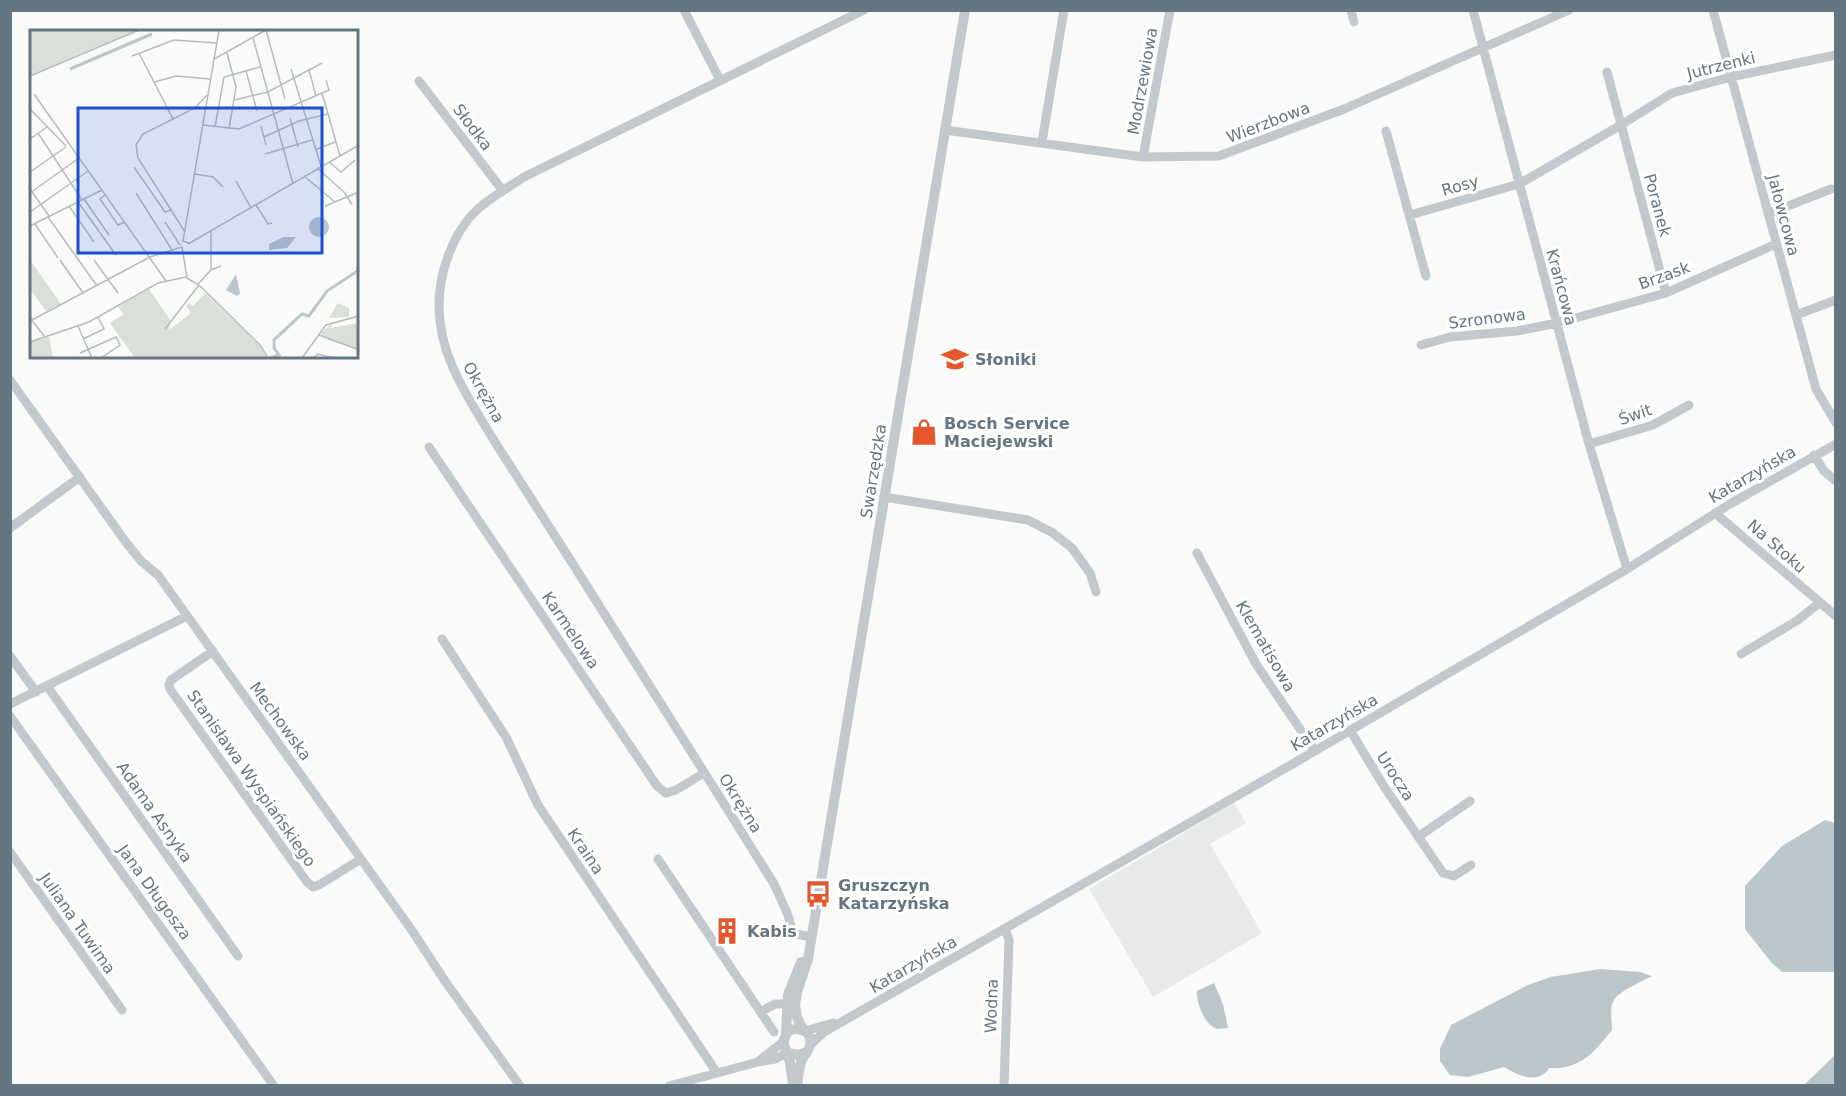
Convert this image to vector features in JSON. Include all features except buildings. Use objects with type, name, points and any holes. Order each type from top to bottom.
[{"type":"street","points":[[684,10],[720,80]]},
{"type":"street","name":"Okrężna","points":[[811,937],[796,934],[792,930],[774,884],[457,380],[446,352],[439,304],[443,276],[455,240],[478,210],[503,191],[524,177],[864,10]]},
{"type":"street","name":"Swarzędzka","points":[[795,1086],[782,1040],[791,1004],[808,959],[965,10]]},
{"type":"street","points":[[1042,142],[1064,10]]},
{"type":"street","name":"Modrzewiowa","points":[[1143,157],[1170,10]]},
{"type":"street","points":[[1351,10],[1354,22]]},
{"type":"street","name":"Krańcowa","points":[[1473,10],[1589,444],[1627,569]]},
{"type":"street","name":"Wierzbowa","points":[[945,130],[1143,157],[1219,156],[1344,109],[1569,10]]},
{"type":"street","name":"Jałowcowa","points":[[1713,10],[1816,389],[1836,423]]},
{"type":"street","name":"Jutrzenki","points":[[1519,184],[1672,93],[1731,77],[1836,55]]},
{"type":"street","points":[[1607,72],[1621,125]]},
{"type":"street","name":"Słodka","points":[[419,81],[503,191]]},
{"type":"street","name":"Poranek","points":[[1621,125],[1666,293]]},
{"type":"street","points":[[1386,131],[1426,276]]},
{"type":"street","name":"Rosy","points":[[1410,214],[1519,184]]},
{"type":"street","points":[[1768,214],[1831,189]]},
{"type":"street","name":"Brzask","points":[[1557,323],[1666,293],[1776,244]]},
{"type":"street","points":[[1796,315],[1836,300]]},
{"type":"street","name":"Szronowa","points":[[1421,345],[1450,337],[1516,331],[1557,323]]},
{"type":"street","name":"Mechowska","points":[[10,380],[125,542],[141,561],[158,575],[213,651],[520,1086]]},
{"type":"street","name":"Świt","points":[[1589,444],[1653,426],[1689,405]]},
{"type":"street","name":"Katarzyńska","points":[[808,1049],[824,1032],[1314,751],[1627,569],[1715,513],[1836,444]]},
{"type":"street","name":"Karmelowa","points":[[429,447],[657,786],[666,793],[676,790],[704,773]]},
{"type":"street","points":[[1814,455],[1824,471],[1836,481]]},
{"type":"street","points":[[10,528],[80,477]]},
{"type":"street","points":[[884,497],[1028,520],[1053,533],[1072,548],[1090,573],[1096,592]]},
{"type":"street","name":"Na Stoku","points":[[1715,513],[1836,616]]},
{"type":"street","name":"Klematisowa","points":[[1197,553],[1256,664],[1314,751]]},
{"type":"street","points":[[1741,654],[1798,620],[1819,603]]},
{"type":"street","points":[[10,704],[187,616]]},
{"type":"street","name":"Kraina","points":[[442,639],[500,728],[538,805],[717,1073]]},
{"type":"street","name":"Stanisława Wyspiańskiego","points":[[213,651],[171,680],[170,689],[307,882],[313,887],[319,885],[361,859]]},
{"type":"street","points":[[10,656],[36,692]]},
{"type":"street","name":"Adama Asnyka","points":[[47,686],[238,956]]},
{"type":"street","name":"Jana Długosza","points":[[10,716],[274,1086]]},
{"type":"street","name":"Urocza","points":[[1350,730],[1384,788],[1443,873],[1454,876],[1471,865]]},
{"type":"street","points":[[1418,837],[1470,801]]},
{"type":"street","name":"Juliana Tuwima","points":[[10,852],[122,1010]]},
{"type":"street","points":[[658,859],[762,1011],[782,1040],[799,1055],[808,1049],[810,1038],[796,1018],[791,1004],[775,1004],[762,1011]]},
{"type":"street","name":"Wodna","points":[[1004,1086],[1009,940],[1005,928]]},
{"type":"street","name":"Katarzyńska","points":[[805,1031],[844,1021]]},
{"type":"street","points":[[669,1086],[758,1062],[795,1029],[805,1031]]},
{"type":"street","name":"Swarzędzka","points":[[795,1086],[801,1062],[808,1049]]},
{"type":"shaded area","points":[[1234,803],[1246,823],[1210,844],[1262,933],[1153,997],[1089,889]]},
{"type":"shaded area","points":[[1825,820],[1835,823],[1835,972],[1782,972],[1771,962],[1745,929],[1745,886],[1782,846]]},
{"type":"shaded area","points":[[1600,969],[1640,972],[1652,976],[1626,990],[1614,1000],[1611,1015],[1612,1030],[1593,1052],[1578,1063],[1560,1068],[1549,1068],[1544,1074],[1532,1078],[1504,1067],[1468,1077],[1450,1075],[1440,1061],[1440,1049],[1451,1025],[1528,985],[1551,977]]},
{"type":"shaded area","points":[[1214,983],[1223,1004],[1228,1028],[1218,1029],[1209,1024],[1198,1001],[1197,991]]},
{"type":"shaded area","points":[[1835,1055],[1835,1085],[1804,1085]]},
{"type":"place","name":"Słoniki","points":[[955,359]]},
{"type":"place","name":"Bosch Service Maciejewski","points":[[924,432]]},
{"type":"place","name":"Gruszczyn Katarzyńska","points":[[818,894]]},
{"type":"place","name":"Kabis","points":[[727,931]]}]
